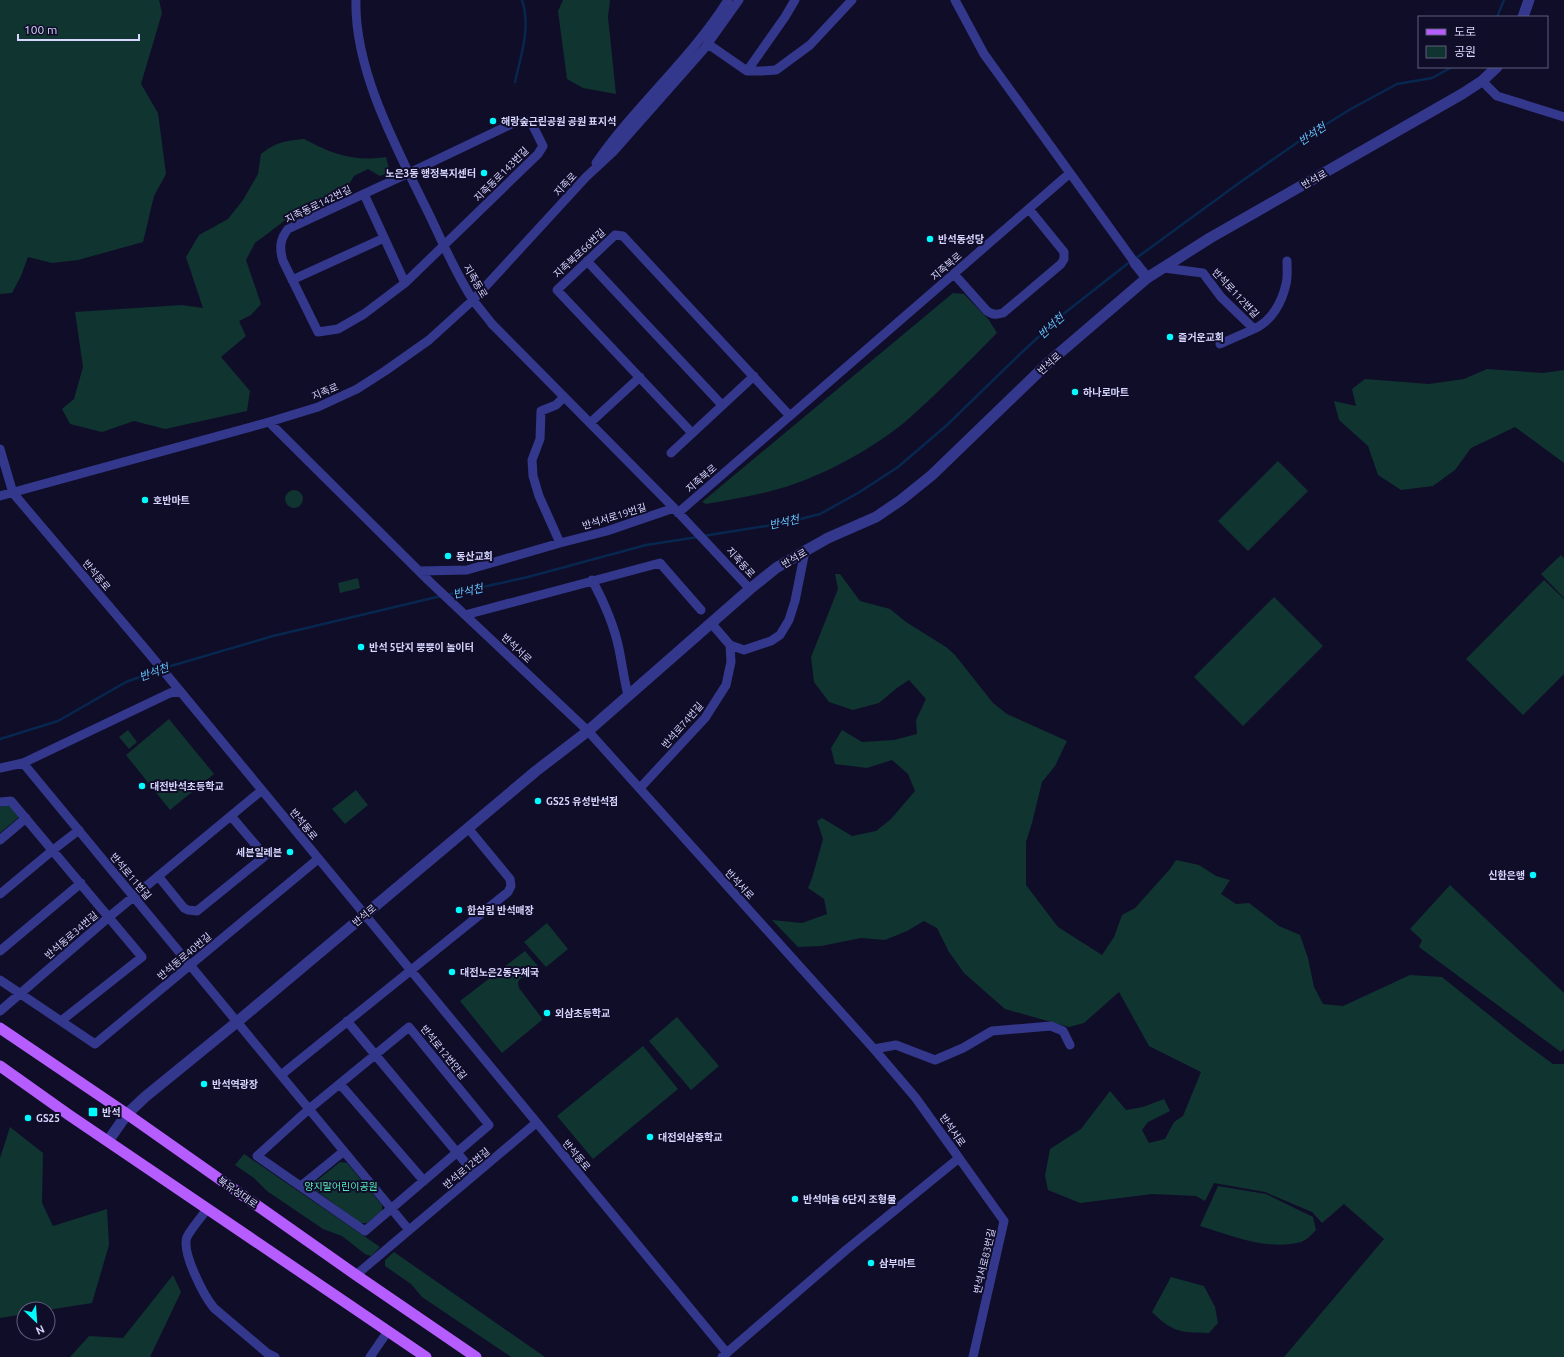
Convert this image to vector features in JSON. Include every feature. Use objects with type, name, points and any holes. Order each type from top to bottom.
[{"type":"main road","name":"북유성대로","points":[[0,1028],[127,1114],[356,1275],[476,1357]]},
{"type":"main road","points":[[0,1066],[207,1209],[426,1357]]},
{"type":"street","name":"지족동로","points":[[356,0],[355,17],[366,67],[385,122],[458,274],[473,300],[492,324],[676,510],[750,589]]},
{"type":"street","name":"지족로","points":[[586,177],[612,140],[697,43],[728,0]]},
{"type":"street","name":"지족로","points":[[0,496],[269,422],[318,406],[358,388],[429,340],[473,300],[586,177],[613,152],[708,44],[739,0]]},
{"type":"street","points":[[747,71],[785,18],[795,0]]},
{"type":"street","points":[[708,44],[747,71],[776,70],[810,45],[852,0]]},
{"type":"street","points":[[955,0],[984,54],[1147,278]]},
{"type":"street","points":[[1523,16],[1529,0]]},
{"type":"street","name":"반석로","points":[[108,1141],[127,1114],[145,1097],[237,1022],[468,828],[588,731],[750,589],[776,568],[805,551],[828,538],[876,517],[902,500],[932,475],[1048,362],[1147,278],[1210,238],[1462,94],[1482,81],[1497,68]]},
{"type":"street","points":[[1482,81],[1498,96],[1564,117]]},
{"type":"street","name":"지족동로143번길","points":[[409,173],[516,122],[525,121],[532,124],[543,146],[538,154],[445,245]]},
{"type":"street","name":"지족동로142번길","points":[[409,173],[288,229],[280,242],[280,251],[283,261],[318,332],[338,330],[364,314],[405,283],[445,245]]},
{"type":"street","name":"지족북로","points":[[676,510],[790,416],[1070,173]]},
{"type":"street","name":"지족동로142번길","points":[[364,194],[405,283]]},
{"type":"street","points":[[954,274],[987,311],[991,314],[997,315],[1003,313],[1061,264],[1064,259],[1064,252],[1029,209]]},
{"type":"street","name":"지족북로66번길","points":[[692,433],[557,290],[615,235],[623,236],[790,416]]},
{"type":"street","points":[[292,280],[384,238]]},
{"type":"street","points":[[587,261],[722,405]]},
{"type":"street","points":[[1254,329],[1262,326],[1278,307],[1287,283],[1287,261]]},
{"type":"street","name":"반석로112번길","points":[[1164,268],[1203,273],[1222,297],[1254,329],[1220,344]]},
{"type":"street","points":[[670,453],[754,376]]},
{"type":"street","points":[[590,423],[640,377]]},
{"type":"street","points":[[560,543],[533,476],[532,460],[540,439],[541,410],[556,405],[564,397]]},
{"type":"street","name":"반석서로","points":[[269,422],[430,581],[588,731],[874,1049],[914,1097],[959,1158],[846,1250],[724,1355]]},
{"type":"street","points":[[0,448],[13,493]]},
{"type":"street","name":"반석동로","points":[[13,493],[147,651],[365,914],[724,1355]]},
{"type":"street","name":"반석서로19번길","points":[[420,571],[467,570],[676,510]]},
{"type":"street","points":[[711,623],[730,645],[744,650],[771,641],[780,635],[789,620],[795,601],[805,551]]},
{"type":"street","points":[[463,612],[660,563],[701,610]]},
{"type":"street","points":[[592,580],[603,599],[613,627],[628,695]]},
{"type":"street","name":"반석로74번길","points":[[640,788],[705,718],[726,685],[730,662],[730,645]]},
{"type":"street","points":[[0,768],[23,763],[170,693],[180,691]]},
{"type":"street","name":"반석로11번길","points":[[23,763],[237,1022]]},
{"type":"street","name":"반석동로34번길","points":[[0,1011],[109,917],[262,790]]},
{"type":"street","points":[[0,802],[11,800],[142,956],[61,1021]]},
{"type":"street","points":[[158,876],[184,908],[188,910],[197,910],[265,856],[231,816]]},
{"type":"street","points":[[0,840],[26,818]]},
{"type":"street","points":[[281,1075],[508,892],[511,886],[510,879],[468,828]]},
{"type":"street","points":[[0,894],[52,850],[79,830]]},
{"type":"street","name":"반석동로40번길","points":[[0,980],[95,1044],[318,859]]},
{"type":"street","points":[[0,951],[81,883]]},
{"type":"street","points":[[347,1021],[475,1174]]},
{"type":"street","points":[[237,1022],[409,1230]]},
{"type":"street","points":[[874,1049],[896,1046],[935,1060],[963,1048],[992,1031],[1051,1026],[1063,1031],[1070,1045]]},
{"type":"street","name":"반석로12번안길","points":[[309,1109],[409,1027],[489,1125],[457,1153]]},
{"type":"street","points":[[340,1084],[424,1181]]},
{"type":"street","points":[[309,1109],[257,1156],[365,1231],[457,1153]]},
{"type":"street","name":"반석로12번길","points":[[356,1275],[536,1123]]},
{"type":"street","points":[[301,1186],[344,1151]]},
{"type":"street","name":"반석서로83번길","points":[[959,1158],[1004,1220],[972,1357]]},
{"type":"street","points":[[207,1209],[187,1237],[186,1248],[200,1287],[207,1300],[214,1308],[267,1353],[274,1357]]},
{"type":"street","points":[[370,1357],[388,1331]]},
{"type":"green space","points":[[0,0],[159,0],[162,13],[141,84],[158,113],[166,174],[154,196],[143,242],[78,260],[52,263],[28,257],[21,276],[12,293],[0,294]]},
{"type":"green space","points":[[563,0],[610,0],[608,17],[616,94],[583,88],[567,79],[558,11]]},
{"type":"green space","points":[[304,139],[324,149],[344,156],[364,158],[386,157],[390,172],[380,176],[368,169],[354,176],[346,189],[308,203],[255,243],[246,260],[261,304],[251,315],[239,321],[246,336],[221,357],[250,391],[247,411],[165,429],[134,421],[102,432],[70,424],[62,409],[74,399],[83,367],[75,312],[182,305],[203,308],[186,257],[199,235],[228,219],[243,200],[258,174],[261,154],[271,147],[281,143],[291,140]]},
{"type":"green space","points":[[953,293],[964,294],[989,320],[997,333],[905,422],[852,458],[808,479],[773,491],[750,496],[706,504],[702,502]]},
{"type":"green space","points":[[1487,369],[1543,373],[1564,370],[1564,463],[1515,427],[1471,448],[1455,470],[1433,486],[1401,490],[1378,475],[1368,446],[1339,420],[1334,401],[1356,406],[1352,389],[1365,379],[1429,384],[1464,379]]},
{"type":"green space","points":[[1278,461],[1308,491],[1248,551],[1218,521]]},
{"type":"green space","points":[[294,490],[300,493],[303,499],[300,505],[294,508],[288,505],[285,499],[288,493]]},
{"type":"green space","points":[[1561,555],[1564,558],[1564,598],[1541,574]]},
{"type":"green space","points":[[835,574],[840,574],[860,601],[890,609],[906,622],[946,647],[955,655],[993,703],[1007,714],[1067,741],[1055,766],[1042,782],[1026,842],[1026,885],[1058,927],[1102,955],[1114,937],[1122,915],[1135,908],[1170,869],[1176,860],[1199,865],[1216,876],[1230,880],[1221,894],[1236,904],[1249,903],[1279,926],[1300,935],[1308,958],[1314,987],[1323,1004],[1343,1006],[1410,975],[1442,977],[1519,1039],[1553,1064],[1564,1064],[1564,1357],[1284,1357],[1384,1239],[1344,1204],[1322,1223],[1312,1212],[1265,1192],[1214,1183],[1205,1201],[1196,1196],[1152,1194],[1080,1203],[1048,1190],[1045,1176],[1050,1149],[1081,1129],[1110,1091],[1126,1110],[1143,1107],[1164,1099],[1170,1111],[1148,1122],[1142,1130],[1149,1143],[1165,1139],[1174,1122],[1183,1116],[1201,1072],[1149,1046],[1119,992],[1084,1023],[1069,1027],[1005,1009],[964,973],[949,952],[937,928],[924,921],[907,931],[885,940],[861,938],[821,946],[798,947],[772,920],[802,923],[827,914],[824,899],[808,888],[823,839],[817,821],[822,818],[852,836],[876,831],[891,819],[915,791],[908,774],[892,760],[867,768],[835,764],[831,748],[842,730],[862,742],[894,740],[917,734],[916,720],[926,699],[909,680],[879,703],[853,710],[829,702],[814,682],[811,657],[838,589]]},
{"type":"green space","points":[[358,578],[360,588],[340,593],[338,583]]},
{"type":"green space","points":[[1544,580],[1564,599],[1564,674],[1523,715],[1466,659]]},
{"type":"green space","points":[[1274,597],[1323,646],[1243,726],[1194,677]]},
{"type":"green space","points":[[169,719],[214,774],[170,810],[126,755]]},
{"type":"green space","points":[[128,730],[137,742],[129,749],[119,737]]},
{"type":"green space","points":[[356,790],[368,805],[345,824],[332,809]]},
{"type":"green space","points":[[10,805],[18,814],[18,818],[0,833],[0,807]]},
{"type":"green space","points":[[1450,885],[1564,993],[1564,1049],[1561,1052],[1419,947],[1422,940],[1410,929]]},
{"type":"green space","points":[[547,923],[568,949],[546,967],[524,942]]},
{"type":"green space","points":[[525,951],[538,966],[519,980],[519,988],[542,1020],[502,1053],[460,1001]]},
{"type":"green space","points":[[677,1017],[719,1066],[691,1090],[649,1041]]},
{"type":"green space","points":[[643,1046],[678,1089],[593,1159],[557,1116]]},
{"type":"green space","points":[[10,1127],[43,1153],[42,1203],[53,1226],[107,1209],[109,1245],[92,1303],[56,1309],[56,1301],[16,1301],[16,1315],[0,1318],[0,1158]]},
{"type":"green space","points":[[244,1154],[380,1247],[371,1256],[365,1254],[342,1236],[323,1229],[267,1191],[254,1178],[235,1165]]},
{"type":"green space","name":"양지말어린이공원","points":[[340,1162],[347,1163],[382,1205],[382,1211],[367,1223],[360,1223],[314,1189],[315,1182]]},
{"type":"green space","points":[[1218,1186],[1266,1194],[1313,1217],[1316,1230],[1301,1242],[1276,1245],[1263,1244],[1237,1238],[1200,1226]]},
{"type":"green space","points":[[394,1252],[545,1357],[511,1357],[422,1297],[411,1284],[385,1266],[385,1260]]},
{"type":"green space","points":[[173,1275],[181,1292],[150,1357],[70,1357],[89,1336],[123,1338]]},
{"type":"green space","points":[[1171,1277],[1204,1286],[1215,1307],[1218,1323],[1209,1333],[1191,1332],[1172,1328],[1152,1312]]},
{"type":"waterway","points":[[515,82],[524,41],[526,21],[522,0]]},
{"type":"waterway","name":"반석천","points":[[1497,16],[1504,0]]},
{"type":"waterway","name":"반석천","points":[[1135,259],[1239,183],[1301,140],[1349,110],[1397,84],[1432,78],[1450,68]]},
{"type":"waterway","name":"반석천","points":[[703,536],[785,523],[820,514],[858,493],[898,467],[947,425],[1062,315],[1131,261]]},
{"type":"waterway","name":"반석천","points":[[446,595],[528,577],[646,545],[698,537]]},
{"type":"waterway","name":"반석천","points":[[164,668],[273,636],[441,596]]},
{"type":"waterway","name":"반석천","points":[[0,739],[58,721],[126,682],[159,670]]},
{"type":"place","name":"해랑숲근린공원 공원 표지석","points":[[493,121]]},
{"type":"place","name":"노은3동 행정복지센터","points":[[484,173]]},
{"type":"place","name":"반석동성당","points":[[930,239]]},
{"type":"place","name":"즐거운교회","points":[[1170,337]]},
{"type":"place","name":"하나로마트","points":[[1075,392]]},
{"type":"place","name":"호반마트","points":[[145,500]]},
{"type":"place","name":"동산교회","points":[[448,556]]},
{"type":"place","name":"반석 5단지 뿡뿡이 놀이터","points":[[361,647]]},
{"type":"place","name":"대전반석초등학교","points":[[142,786]]},
{"type":"place","name":"GS25 유성반석점","points":[[538,801]]},
{"type":"place","name":"세븐일레븐","points":[[290,852]]},
{"type":"place","name":"신한은행","points":[[1533,875]]},
{"type":"place","name":"한살림 반석매장","points":[[459,910]]},
{"type":"place","name":"대전노은2동우체국","points":[[452,972]]},
{"type":"place","name":"외삼초등학교","points":[[547,1013]]},
{"type":"place","name":"반석역광장","points":[[204,1084]]},
{"type":"place","name":"반석","points":[[93,1112]]},
{"type":"place","name":"GS25","points":[[28,1118]]},
{"type":"place","name":"대전외삼중학교","points":[[650,1137]]},
{"type":"place","name":"반석마을 6단지 조형물","points":[[795,1199]]},
{"type":"place","name":"삼부마트","points":[[871,1263]]}]
